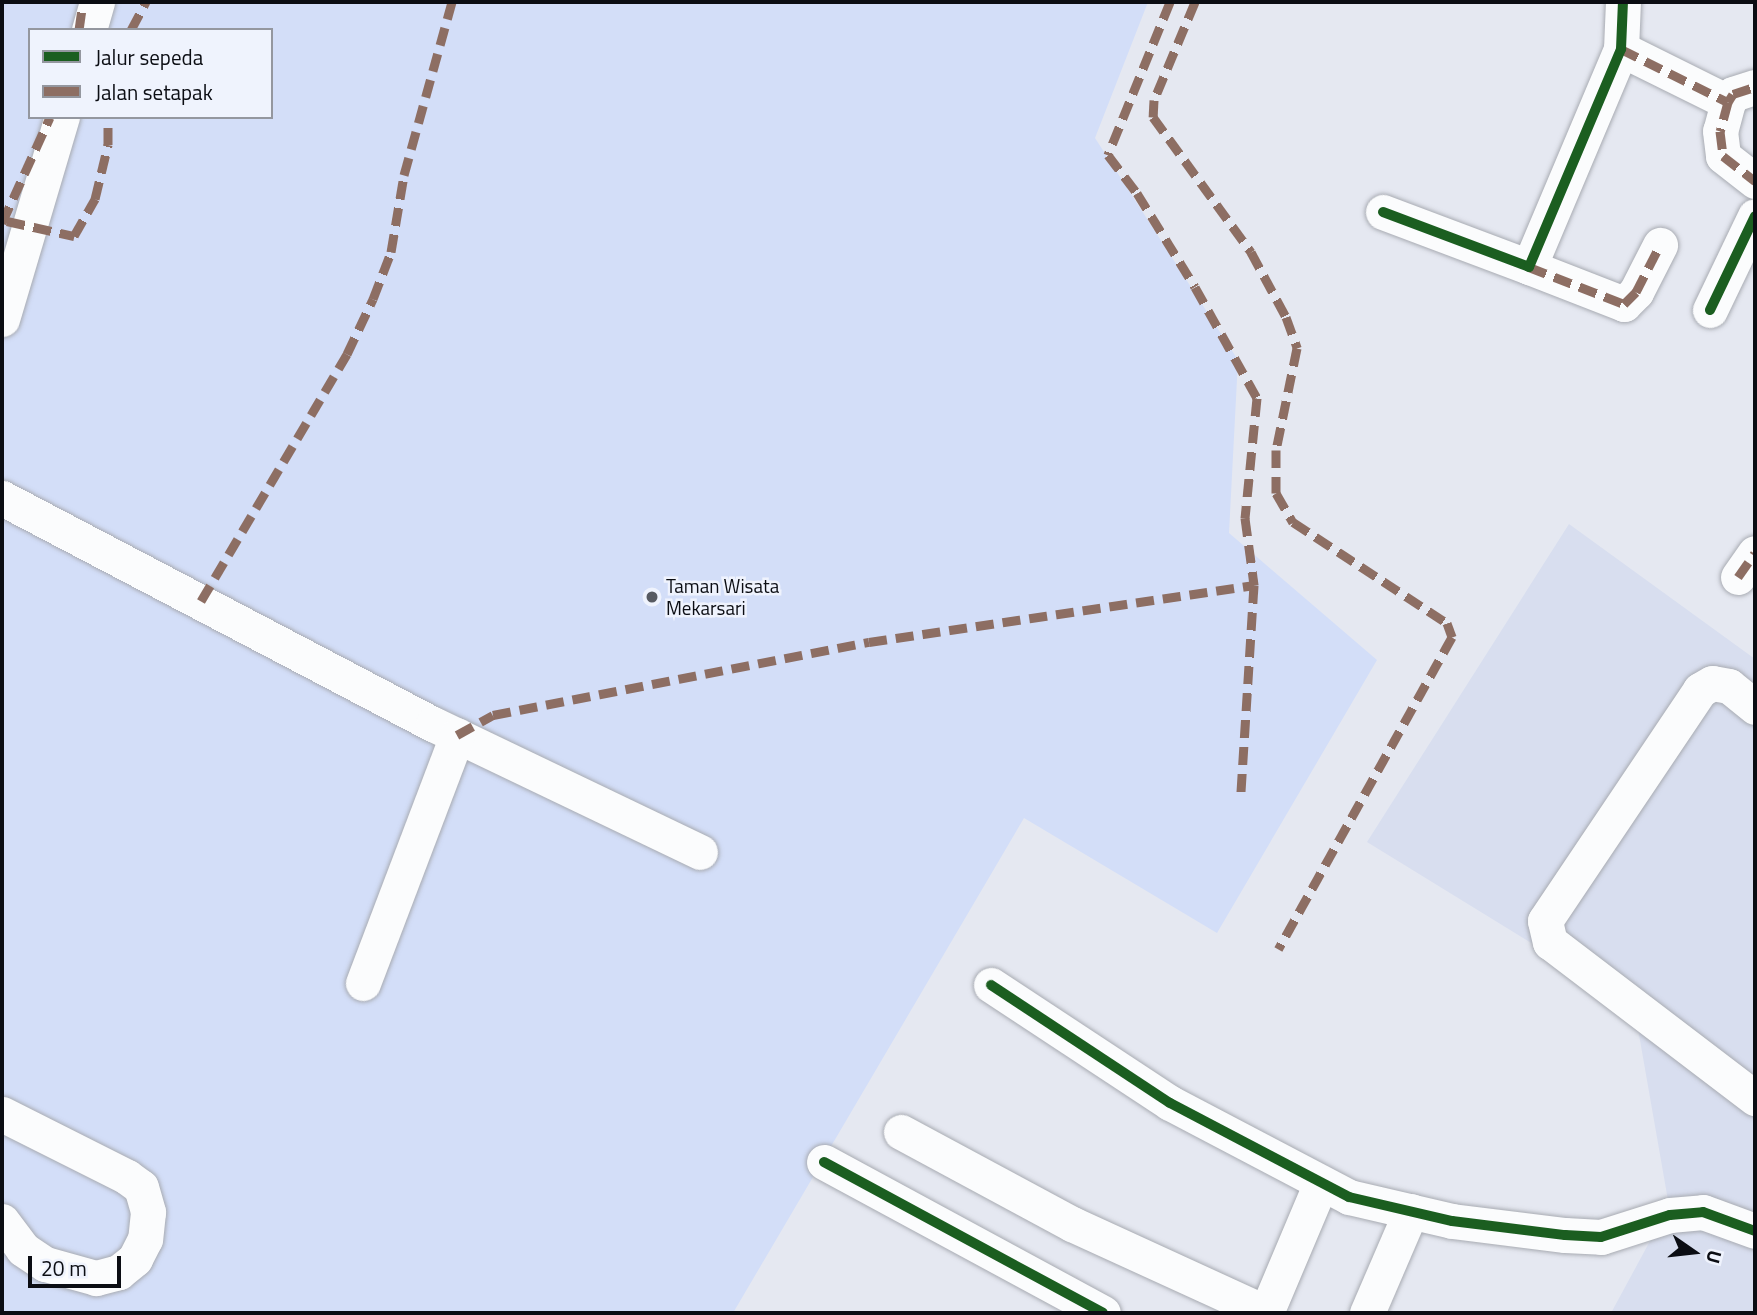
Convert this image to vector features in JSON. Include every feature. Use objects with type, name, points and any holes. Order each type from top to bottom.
[{"type":"street","points":[[90,28],[97,2]]},
{"type":"street","points":[[1529,267],[1620,50],[1623,2]]},
{"type":"street","points":[[1620,50],[1742,94],[1720,131],[1723,156],[1755,181]]},
{"type":"street","points":[[2,319],[61,119]]},
{"type":"street","points":[[1383,212],[1529,267],[1620,305],[1636,292],[1660,245]]},
{"type":"street","points":[[1710,310],[1755,216]]},
{"type":"street","points":[[2,498],[457,736],[700,852]]},
{"type":"street","points":[[1755,707],[1720,683],[1700,690],[1545,921],[1550,942],[1755,1098]]},
{"type":"street","points":[[363,983],[457,736]]},
{"type":"street","points":[[990,985],[1170,1103],[1349,1197],[1503,1229],[1601,1237],[1670,1215],[1703,1212],[1755,1231]]},
{"type":"street","points":[[2,1114],[127,1177],[141,1187],[148,1212],[145,1239],[135,1259],[119,1272],[96,1278],[45,1264],[23,1249],[2,1221]]},
{"type":"street","points":[[901,1132],[1072,1224],[1266,1313],[1321,1184]]},
{"type":"street","points":[[824,1162],[1103,1313]]},
{"type":"street","points":[[1367,1313],[1411,1211]]},
{"type":"shaded area","name":"Taman Wisata Mekarsari","points":[[2,2],[1148,2],[1095,138],[1238,360],[1229,533],[1377,660],[1217,933],[1024,818],[733,1313],[2,1313]]},
{"type":"shaded area","points":[[1569,524],[1755,659],[1755,1313],[1611,1313],[1669,1206],[1634,1006],[1367,842]]},
{"type":"marked path","points":[[79,28],[83,2]]},
{"type":"marked path","points":[[132,28],[146,2]]},
{"type":"marked path","points":[[201,601],[347,354],[373,299],[391,252],[404,175],[452,2]]},
{"type":"marked path","points":[[1170,2],[1108,155],[1137,193],[1195,287],[1257,398],[1245,518],[1254,585],[1241,794]]},
{"type":"marked path","points":[[1195,2],[1154,100],[1153,117],[1251,252],[1286,317],[1297,348],[1276,450],[1276,493],[1293,522],[1447,623],[1452,637],[1278,949]]},
{"type":"marked path","points":[[1621,49],[1728,102],[1733,94],[1755,87]]},
{"type":"marked path","points":[[1728,102],[1720,131],[1723,156],[1755,181]]},
{"type":"marked path","points":[[2,223],[49,119]]},
{"type":"marked path","points":[[7,221],[74,236],[95,199],[108,145],[108,119]]},
{"type":"marked path","points":[[1529,267],[1624,304],[1636,292],[1660,245]]},
{"type":"marked path","points":[[1738,577],[1755,553]]},
{"type":"marked path","points":[[457,735],[493,715],[869,642],[1253,585]]},
{"type":"cycle path","points":[[1383,212],[1529,267],[1621,49],[1623,2]]},
{"type":"cycle path","points":[[1710,310],[1755,216]]},
{"type":"cycle path","points":[[991,985],[1170,1103],[1349,1197],[1452,1221],[1565,1235],[1601,1237],[1670,1215],[1703,1212],[1755,1231]]},
{"type":"cycle path","points":[[824,1162],[1103,1313]]},
{"type":"place","name":"Taman Wisata Mekarsari","points":[[652,597]]}]
